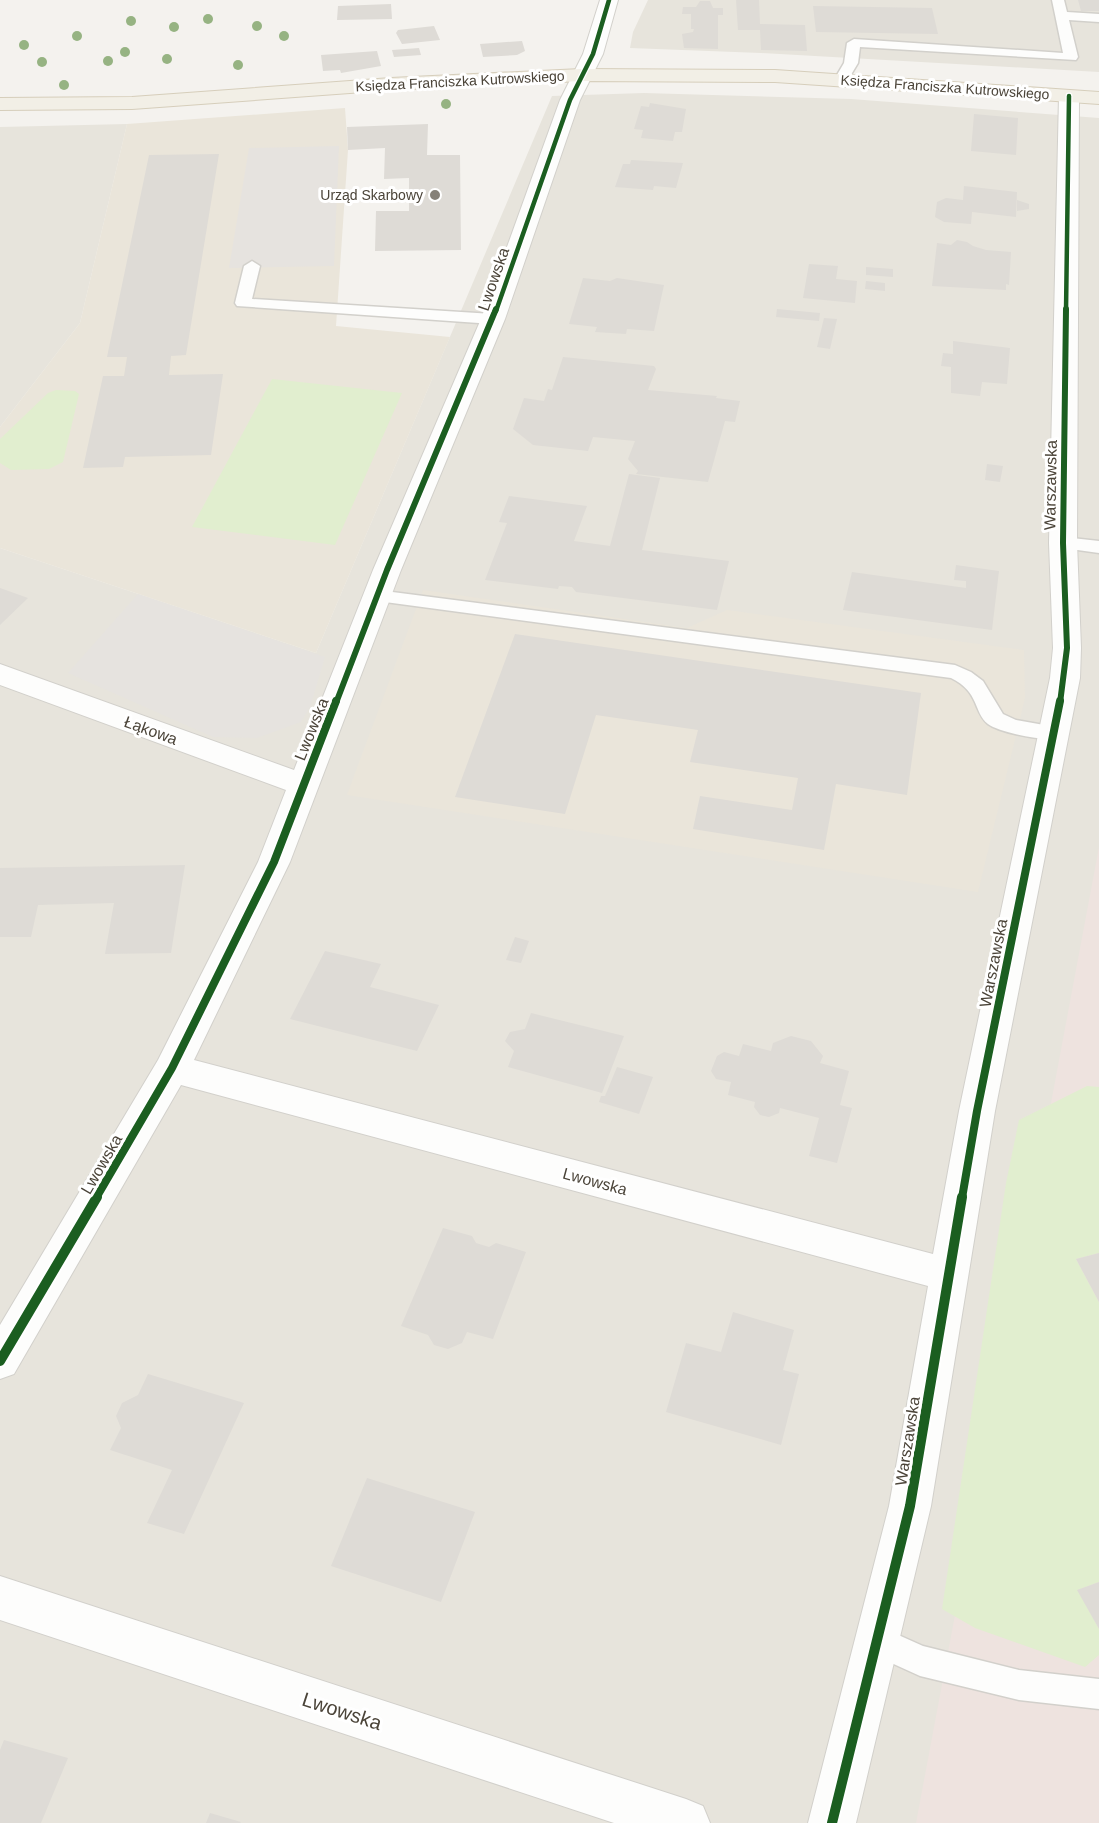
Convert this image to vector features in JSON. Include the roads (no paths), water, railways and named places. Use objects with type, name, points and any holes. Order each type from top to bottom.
[{"type":"main road","name":"Księdza Franciszka Kutrowskiego","points":[[0,104],[132,103],[427,82],[581,75],[728,75],[841,80],[1084,97]]},
{"type":"street","name":"Lwowska","points":[[0,1361],[172,1068],[274,862],[377,596],[493,319],[570,100],[593,54],[609,0]]},
{"type":"street","name":"Warszawska","points":[[832,1823],[910,1506],[977,1111],[1065,678],[1067,648],[1063,543],[1084,97]]},
{"type":"street","name":"Łąkowa","points":[[0,674],[303,785]]},
{"type":"street","name":"Lwowska","points":[[172,1068],[948,1275]]},
{"type":"street","name":"Lwowska","points":[[0,1598],[686,1823]]},
{"type":"lane","points":[[841,80],[851,63],[854,43],[1071,57],[1058,0]]},
{"type":"lane","points":[[1062,16],[1099,18]]},
{"type":"lane","points":[[252,266],[243,303],[493,319]]},
{"type":"lane","points":[[1063,543],[1099,547]]},
{"type":"lane","points":[[377,596],[955,672],[968,677],[982,690],[995,719],[1012,726],[1054,733]]},
{"type":"lane","points":[[876,1640],[920,1661],[1018,1685],[1099,1694]]},
{"type":"place","name":"Urząd Skarbowy","points":[[435,195]]}]
